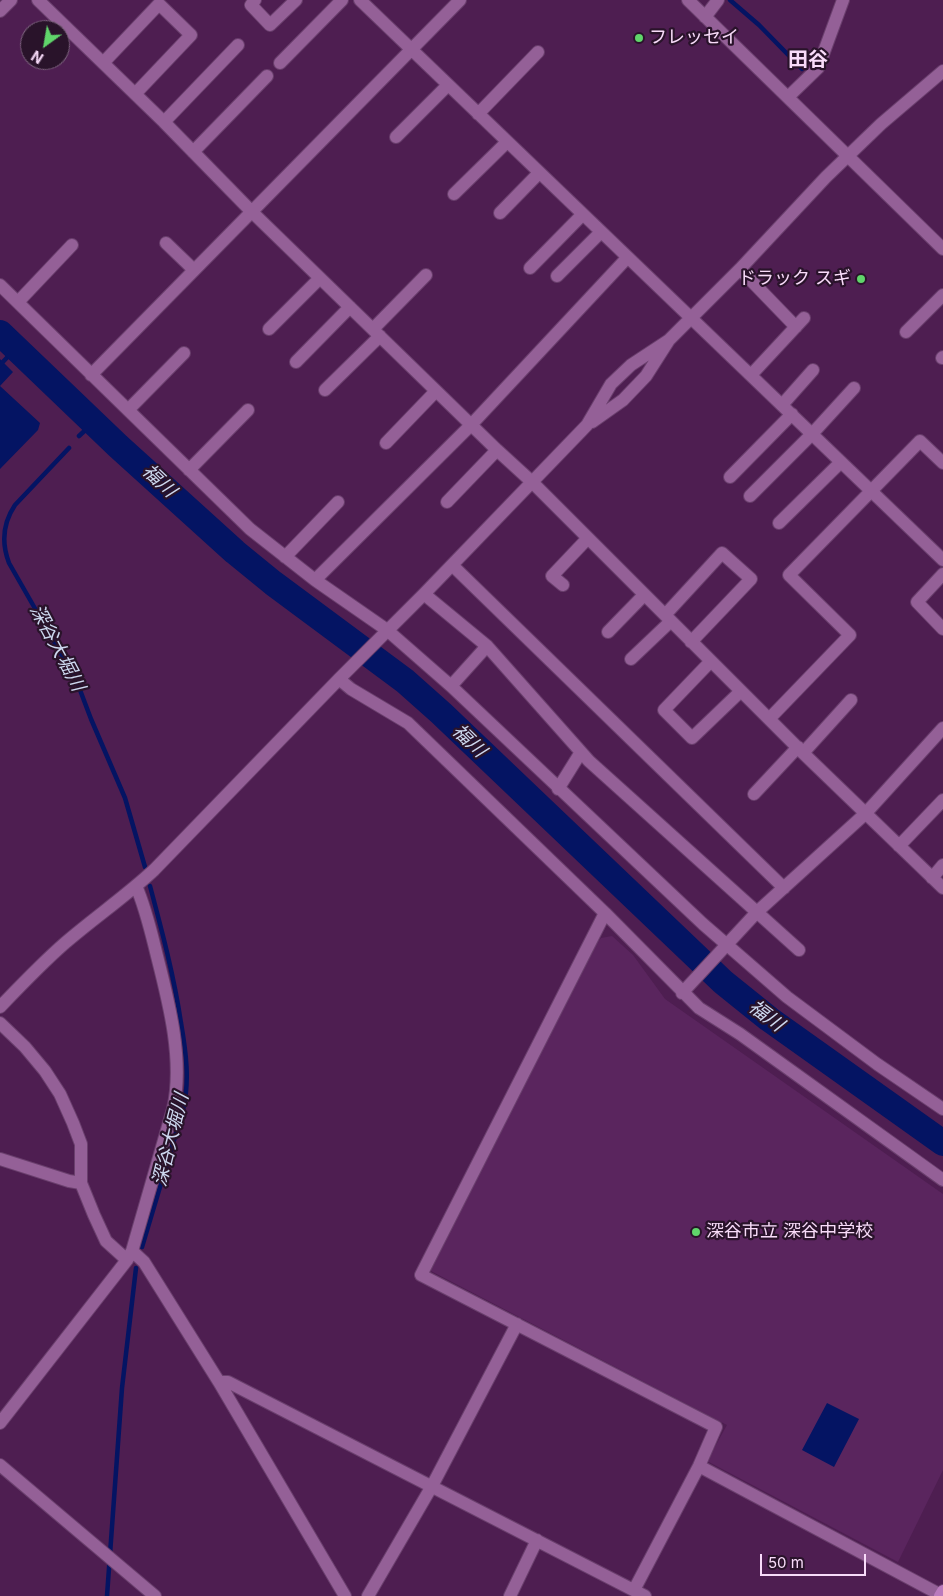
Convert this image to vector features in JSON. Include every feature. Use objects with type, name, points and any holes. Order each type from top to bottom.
[{"type":"street","points":[[0,11],[11,0]]},
{"type":"street","points":[[38,0],[164,122],[251,211],[376,333],[532,482],[865,814],[943,888]]},
{"type":"street","points":[[255,0],[250,5],[270,25],[296,0]]},
{"type":"street","points":[[280,63],[342,0]]},
{"type":"street","points":[[360,0],[943,560]]},
{"type":"street","points":[[91,374],[460,0]]},
{"type":"street","points":[[688,0],[943,249]]},
{"type":"street","points":[[705,17],[718,0]]},
{"type":"street","points":[[788,97],[818,68],[843,0]]},
{"type":"street","points":[[103,63],[159,4],[172,16],[191,35],[135,94]]},
{"type":"street","points":[[164,122],[238,45]]},
{"type":"street","points":[[478,114],[538,52]]},
{"type":"street","points":[[0,1007],[34,971],[65,943],[136,886],[424,594],[587,425],[623,400],[652,369],[670,340],[690,318],[740,269],[847,156],[881,124],[943,72]]},
{"type":"street","points":[[193,152],[267,76]]},
{"type":"street","points":[[396,137],[448,85]]},
{"type":"street","points":[[454,194],[507,142]]},
{"type":"street","points":[[500,213],[539,173]]},
{"type":"street","points":[[530,268],[582,214]]},
{"type":"street","points":[[557,276],[601,232]]},
{"type":"street","points":[[166,243],[194,270]]},
{"type":"street","points":[[18,302],[72,245]]},
{"type":"street","points":[[315,580],[471,424],[628,258]]},
{"type":"street","points":[[740,269],[800,323],[751,375]]},
{"type":"street","points":[[325,390],[426,275]]},
{"type":"street","points":[[269,329],[320,278]]},
{"type":"street","points":[[0,285],[250,529],[451,686],[725,946],[877,1064],[943,1109]]},
{"type":"street","points":[[906,332],[943,295]]},
{"type":"street","points":[[296,362],[350,307]]},
{"type":"street","points":[[587,425],[611,384],[631,365],[670,340]]},
{"type":"street","points":[[128,410],[184,353]]},
{"type":"street","points":[[730,477],[787,409],[813,370]]},
{"type":"street","points":[[750,496],[812,434],[854,388]]},
{"type":"street","points":[[386,443],[436,390]]},
{"type":"street","points":[[189,470],[248,410]]},
{"type":"street","points":[[769,719],[850,636],[789,576],[920,441],[943,464]]},
{"type":"street","points":[[447,502],[497,450]]},
{"type":"street","points":[[779,523],[841,462]]},
{"type":"street","points":[[285,557],[338,502]]},
{"type":"street","points":[[563,585],[552,576],[588,538]]},
{"type":"street","points":[[631,660],[722,553],[751,579],[691,642]]},
{"type":"street","points":[[452,565],[784,888]]},
{"type":"street","points":[[943,574],[917,602],[943,629]]},
{"type":"street","points":[[424,594],[487,646],[589,762],[800,950]]},
{"type":"street","points":[[608,632],[644,595]]},
{"type":"street","points":[[451,686],[487,646]]},
{"type":"street","points":[[711,661],[664,710],[692,738],[740,690]]},
{"type":"street","points":[[344,675],[351,689],[408,723],[686,990],[699,1008],[740,1034],[943,1180]]},
{"type":"street","points":[[754,794],[851,700]]},
{"type":"street","points":[[686,990],[757,912],[865,814],[943,728]]},
{"type":"street","points":[[558,789],[580,752]]},
{"type":"street","points":[[899,846],[943,800]]},
{"type":"street","points":[[932,878],[943,865]]},
{"type":"street","points":[[0,1423],[130,1255],[177,1094],[177,1066],[166,992],[148,918],[136,886]]},
{"type":"street","points":[[219,1382],[228,1382],[640,1593],[716,1427],[421,1274],[605,913]]},
{"type":"street","points":[[0,1023],[25,1047],[45,1071],[60,1094],[74,1123],[81,1144],[81,1183],[106,1241],[115,1251],[130,1255],[144,1262],[219,1382],[345,1596]]},
{"type":"street","points":[[0,1159],[81,1183]]},
{"type":"street","points":[[368,1596],[432,1486],[517,1324]]},
{"type":"street","points":[[0,1465],[155,1596]]},
{"type":"street","points":[[698,1466],[941,1594]]},
{"type":"street","points":[[510,1596],[537,1540]]},
{"type":"shaded area","points":[[0,359],[13,372],[0,386]]},
{"type":"shaded area","points":[[0,386],[40,423],[38,430],[0,469]]},
{"type":"shaded area","name":"深谷市立 深谷中学校","points":[[612,936],[633,955],[665,999],[943,1194],[943,1470],[898,1562],[707,1461],[727,1425],[429,1270],[592,948],[601,938]]},
{"type":"shaded area","points":[[827,1403],[859,1419],[834,1467],[802,1450]]},
{"type":"waterway","points":[[730,0],[759,25],[802,69]]},
{"type":"waterway","name":"福川","points":[[0,333],[118,446],[235,552],[273,583],[405,681],[441,713],[723,982],[769,1019],[943,1143]]},
{"type":"waterway","points":[[0,365],[16,348]]},
{"type":"waterway","name":"深谷大堀川","points":[[79,436],[93,423]]},
{"type":"waterway","name":"深谷大堀川","points":[[69,448],[15,505],[4,533],[6,555],[77,682],[125,798],[145,867]]},
{"type":"waterway","name":"深谷大堀川","points":[[142,1247],[183,1110],[187,1077],[175,988],[150,886]]},
{"type":"waterway","name":"深谷大堀川","points":[[107,1596],[122,1388],[136,1268]]},
{"type":"place","name":"フレッセイ","points":[[639,38]]},
{"type":"place","name":"ドラック スギ","points":[[861,279]]},
{"type":"place","name":"深谷市立 深谷中学校","points":[[696,1232]]},
{"type":"district","name":"田谷","points":[[808,60]]}]
